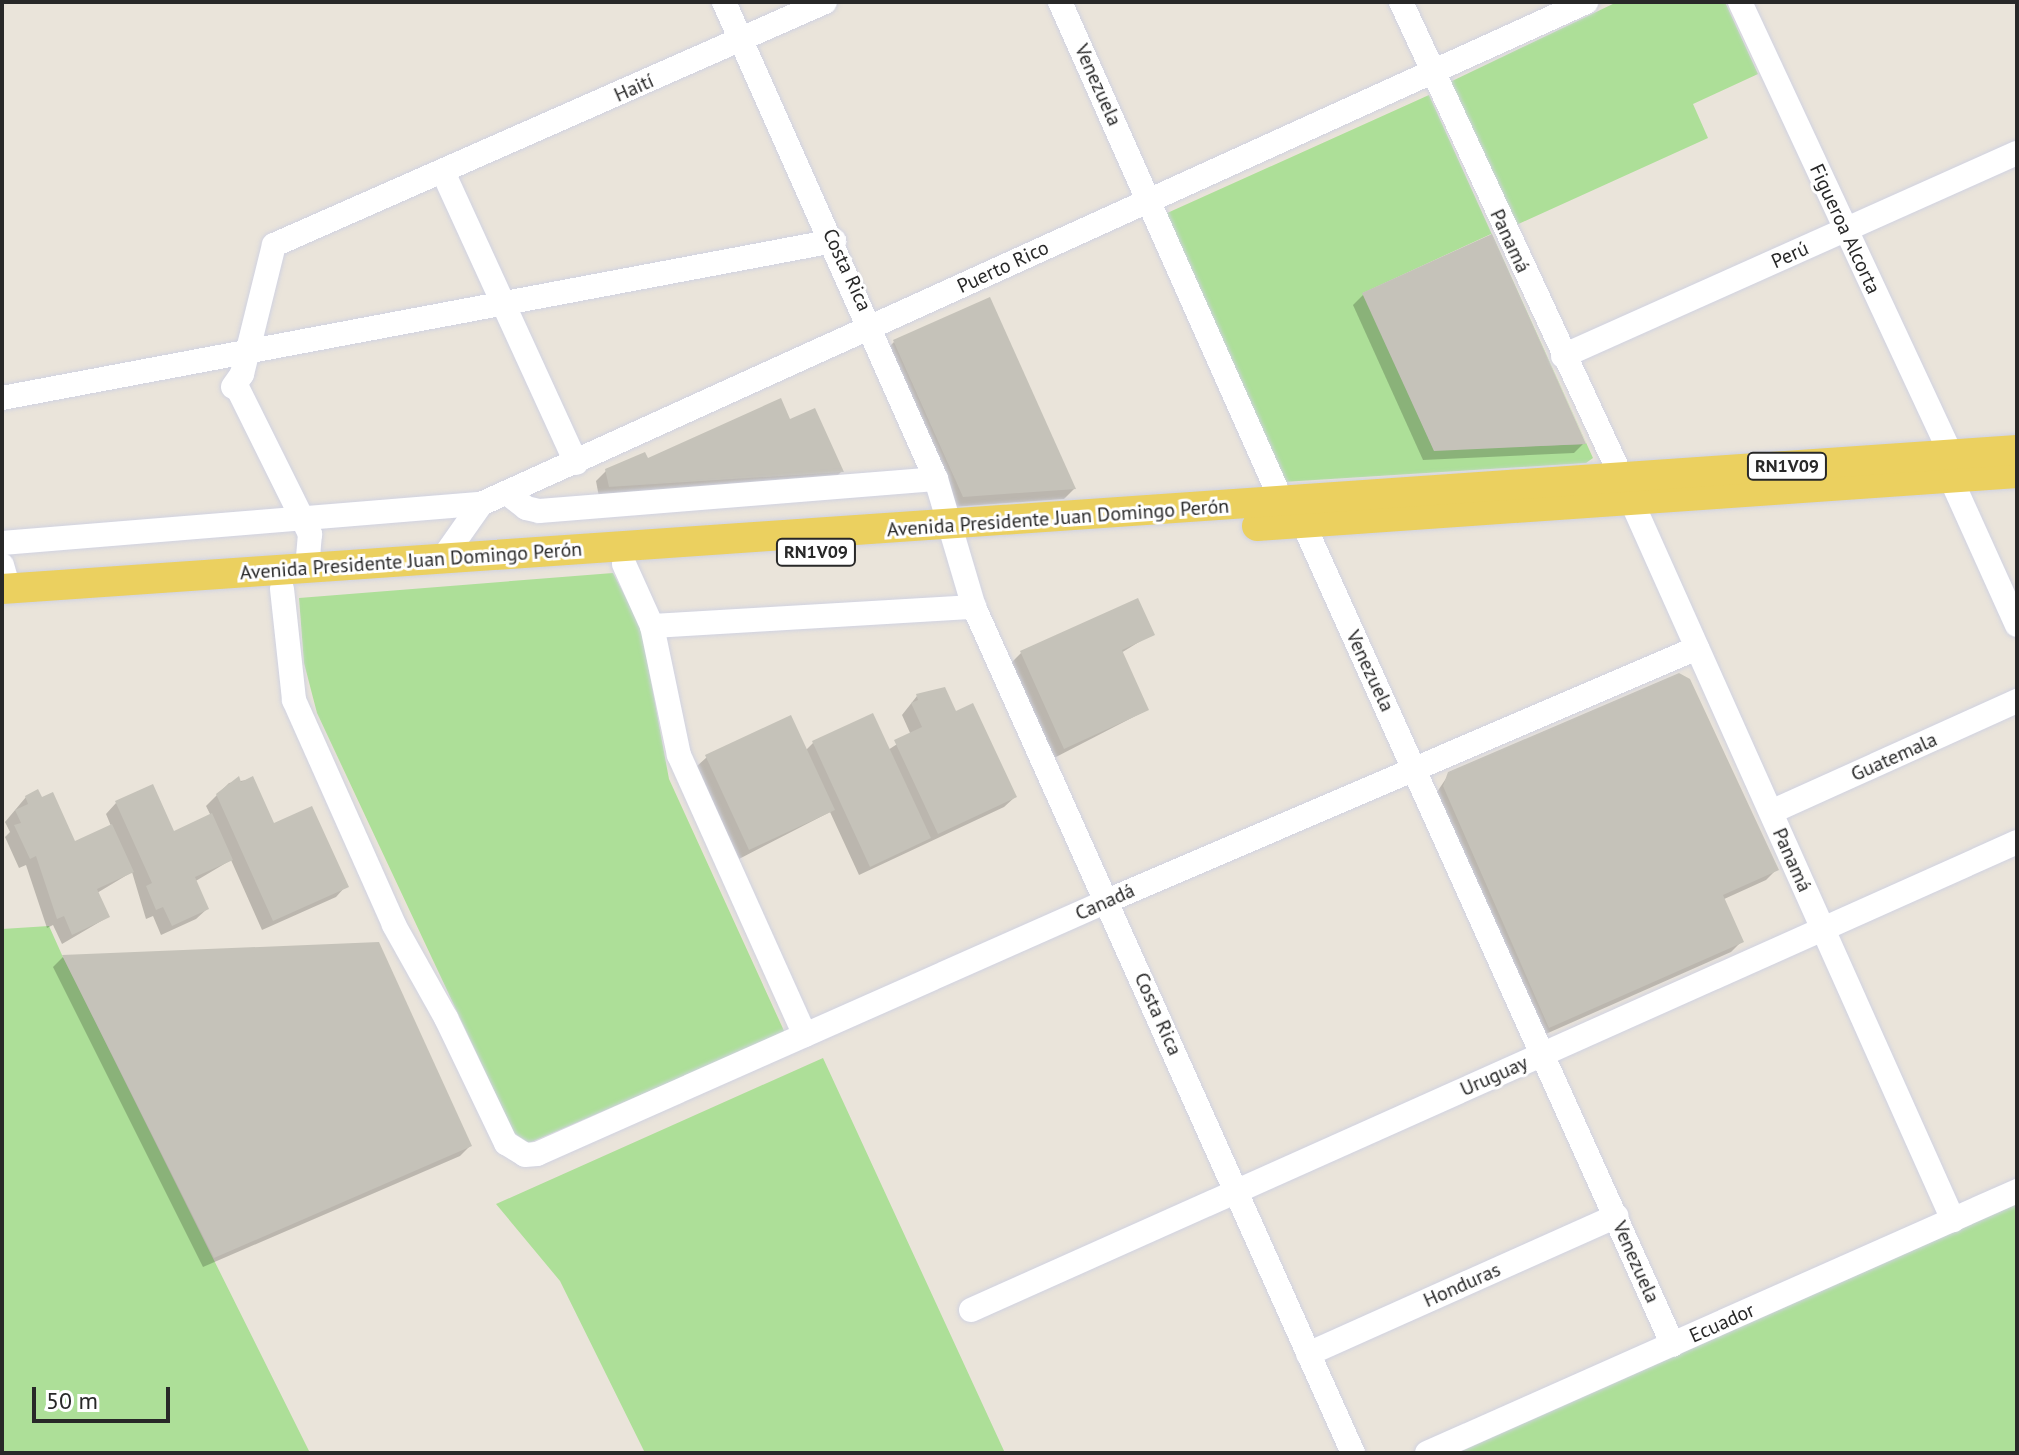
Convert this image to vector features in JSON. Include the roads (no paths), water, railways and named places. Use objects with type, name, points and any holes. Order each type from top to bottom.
[{"type":"main road","name":"Avenida Presidente Juan Domingo Perón","points":[[1951,467],[2017,450]]},
{"type":"main road","name":"Avenida Presidente Juan Domingo Perón","points":[[4,588],[547,551],[955,534],[1293,514],[1951,467],[2017,473]]},
{"type":"main road","name":"Avenida Presidente Juan Domingo Perón","points":[[4,588],[282,589],[624,564],[955,534]]},
{"type":"street","name":"Costa Rica","points":[[724,2],[873,326],[936,479],[955,534],[962,576],[974,607],[1353,1453]]},
{"type":"street","name":"Haití","points":[[248,352],[274,245],[825,2]]},
{"type":"street","name":"Venezuela","points":[[1060,2],[1293,514],[1415,768],[1673,1345]]},
{"type":"street","name":"Panamá","points":[[1401,2],[1626,489],[1953,1220]]},
{"type":"street","name":"Puerto Rico","points":[[481,504],[1586,2]]},
{"type":"street","name":"Figueroa Alcorta","points":[[1740,2],[1951,467],[2017,625]]},
{"type":"street","name":"Perú","points":[[1563,356],[2017,153]]},
{"type":"street","points":[[443,172],[576,463]]},
{"type":"street","points":[[2,398],[834,241]]},
{"type":"street","points":[[248,352],[236,389],[310,534],[307,568]]},
{"type":"street","points":[[507,493],[526,508],[539,511],[936,479]]},
{"type":"street","points":[[2,543],[481,504]]},
{"type":"street","points":[[443,558],[481,504]]},
{"type":"street","points":[[539,511],[547,551]]},
{"type":"street","points":[[624,564],[652,626],[679,755],[805,1035]]},
{"type":"street","name":"Canadá","points":[[282,589],[294,700],[394,925],[446,1018],[506,1143],[515,1151],[537,1154],[1107,901],[1697,648]]},
{"type":"street","points":[[652,626],[974,607]]},
{"type":"street","name":"Guatemala","points":[[1771,812],[2017,701]]},
{"type":"street","name":"Uruguay","points":[[971,1310],[2017,842]]},
{"type":"street","name":"Ecuador","points":[[1427,1453],[2017,1191]]},
{"type":"street","name":"Honduras","points":[[1308,1354],[1616,1216]]}]
